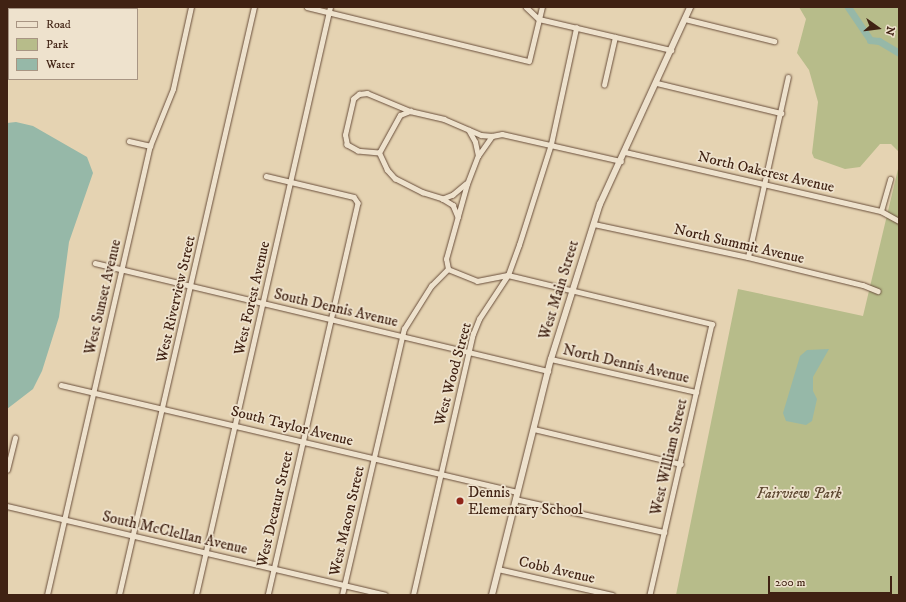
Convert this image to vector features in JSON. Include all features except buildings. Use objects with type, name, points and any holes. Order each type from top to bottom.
[{"type":"street","name":"West Sunset Avenue","points":[[47,595],[150,146],[173,89],[191,7]]},
{"type":"street","name":"West Riverview Street","points":[[119,595],[254,7]]},
{"type":"street","points":[[307,7],[329,10],[528,61],[542,7]]},
{"type":"street","points":[[526,7],[540,19],[671,50]]},
{"type":"street","name":"West Main Street","points":[[492,595],[551,359],[594,224],[690,7]]},
{"type":"street","name":"West Forest Avenue","points":[[196,595],[329,10]]},
{"type":"street","points":[[685,19],[774,41]]},
{"type":"street","name":"West Wood Street","points":[[413,595],[475,327],[508,275],[551,144],[576,28]]},
{"type":"street","points":[[604,85],[615,37]]},
{"type":"street","points":[[748,257],[788,77]]},
{"type":"street","points":[[657,83],[781,113]]},
{"type":"street","points":[[380,153],[358,151],[347,146],[345,135],[353,99],[359,94],[367,93],[410,111],[444,119],[469,131],[492,136],[502,134],[621,161]]},
{"type":"street","points":[[410,111],[397,118],[380,153],[387,170],[396,180],[423,193],[443,199],[453,205],[458,217]]},
{"type":"street","points":[[469,131],[475,142],[478,156]]},
{"type":"street","points":[[492,136],[478,156],[467,184],[446,259],[448,269],[477,281],[508,275],[573,290]]},
{"type":"street","points":[[130,141],[150,146]]},
{"type":"street","name":"North Oakcrest Avenue","points":[[625,152],[881,211],[899,221]]},
{"type":"street","points":[[266,176],[290,182]]},
{"type":"street","points":[[881,211],[890,179]]},
{"type":"street","name":"West Decatur Street","points":[[268,595],[358,207],[354,197],[290,182]]},
{"type":"street","points":[[443,199],[453,195],[467,184]]},
{"type":"street","name":"North Summit Avenue","points":[[594,224],[748,257],[863,285],[878,291]]},
{"type":"street","name":"South Dennis Avenue","points":[[94,263],[548,371]]},
{"type":"street","name":"West Macon Street","points":[[342,595],[407,321],[431,286],[448,269]]},
{"type":"street","name":"West William Street","points":[[573,290],[712,324],[650,595]]},
{"type":"street","name":"North Dennis Avenue","points":[[551,359],[696,392]]},
{"type":"street","name":"South Taylor Avenue","points":[[61,385],[517,492]]},
{"type":"street","points":[[534,429],[681,464]]},
{"type":"street","points":[[7,470],[14,438]]},
{"type":"street","points":[[515,499],[664,532]]},
{"type":"street","name":"South McClellan Avenue","points":[[7,506],[385,595]]},
{"type":"street","name":"Cobb Avenue","points":[[498,569],[612,595]]},
{"type":"green space","name":"Fairview Park","points":[[799,7],[899,7],[899,595],[676,595],[738,289],[863,316],[898,169],[898,151],[891,144],[880,144],[860,167],[845,169],[814,158],[812,153],[818,102],[809,70],[797,53],[806,19]]},
{"type":"water","points":[[16,122],[33,126],[87,157],[93,173],[69,242],[59,317],[42,371],[33,389],[7,409],[7,123]]},
{"type":"water","points":[[829,349],[813,377],[813,391],[817,399],[812,421],[806,425],[786,421],[783,413],[800,356],[807,350]]},
{"type":"waterway","points":[[848,7],[870,40],[879,41],[899,53]]},
{"type":"place","name":"Dennis Elementary School","points":[[460,501]]}]
